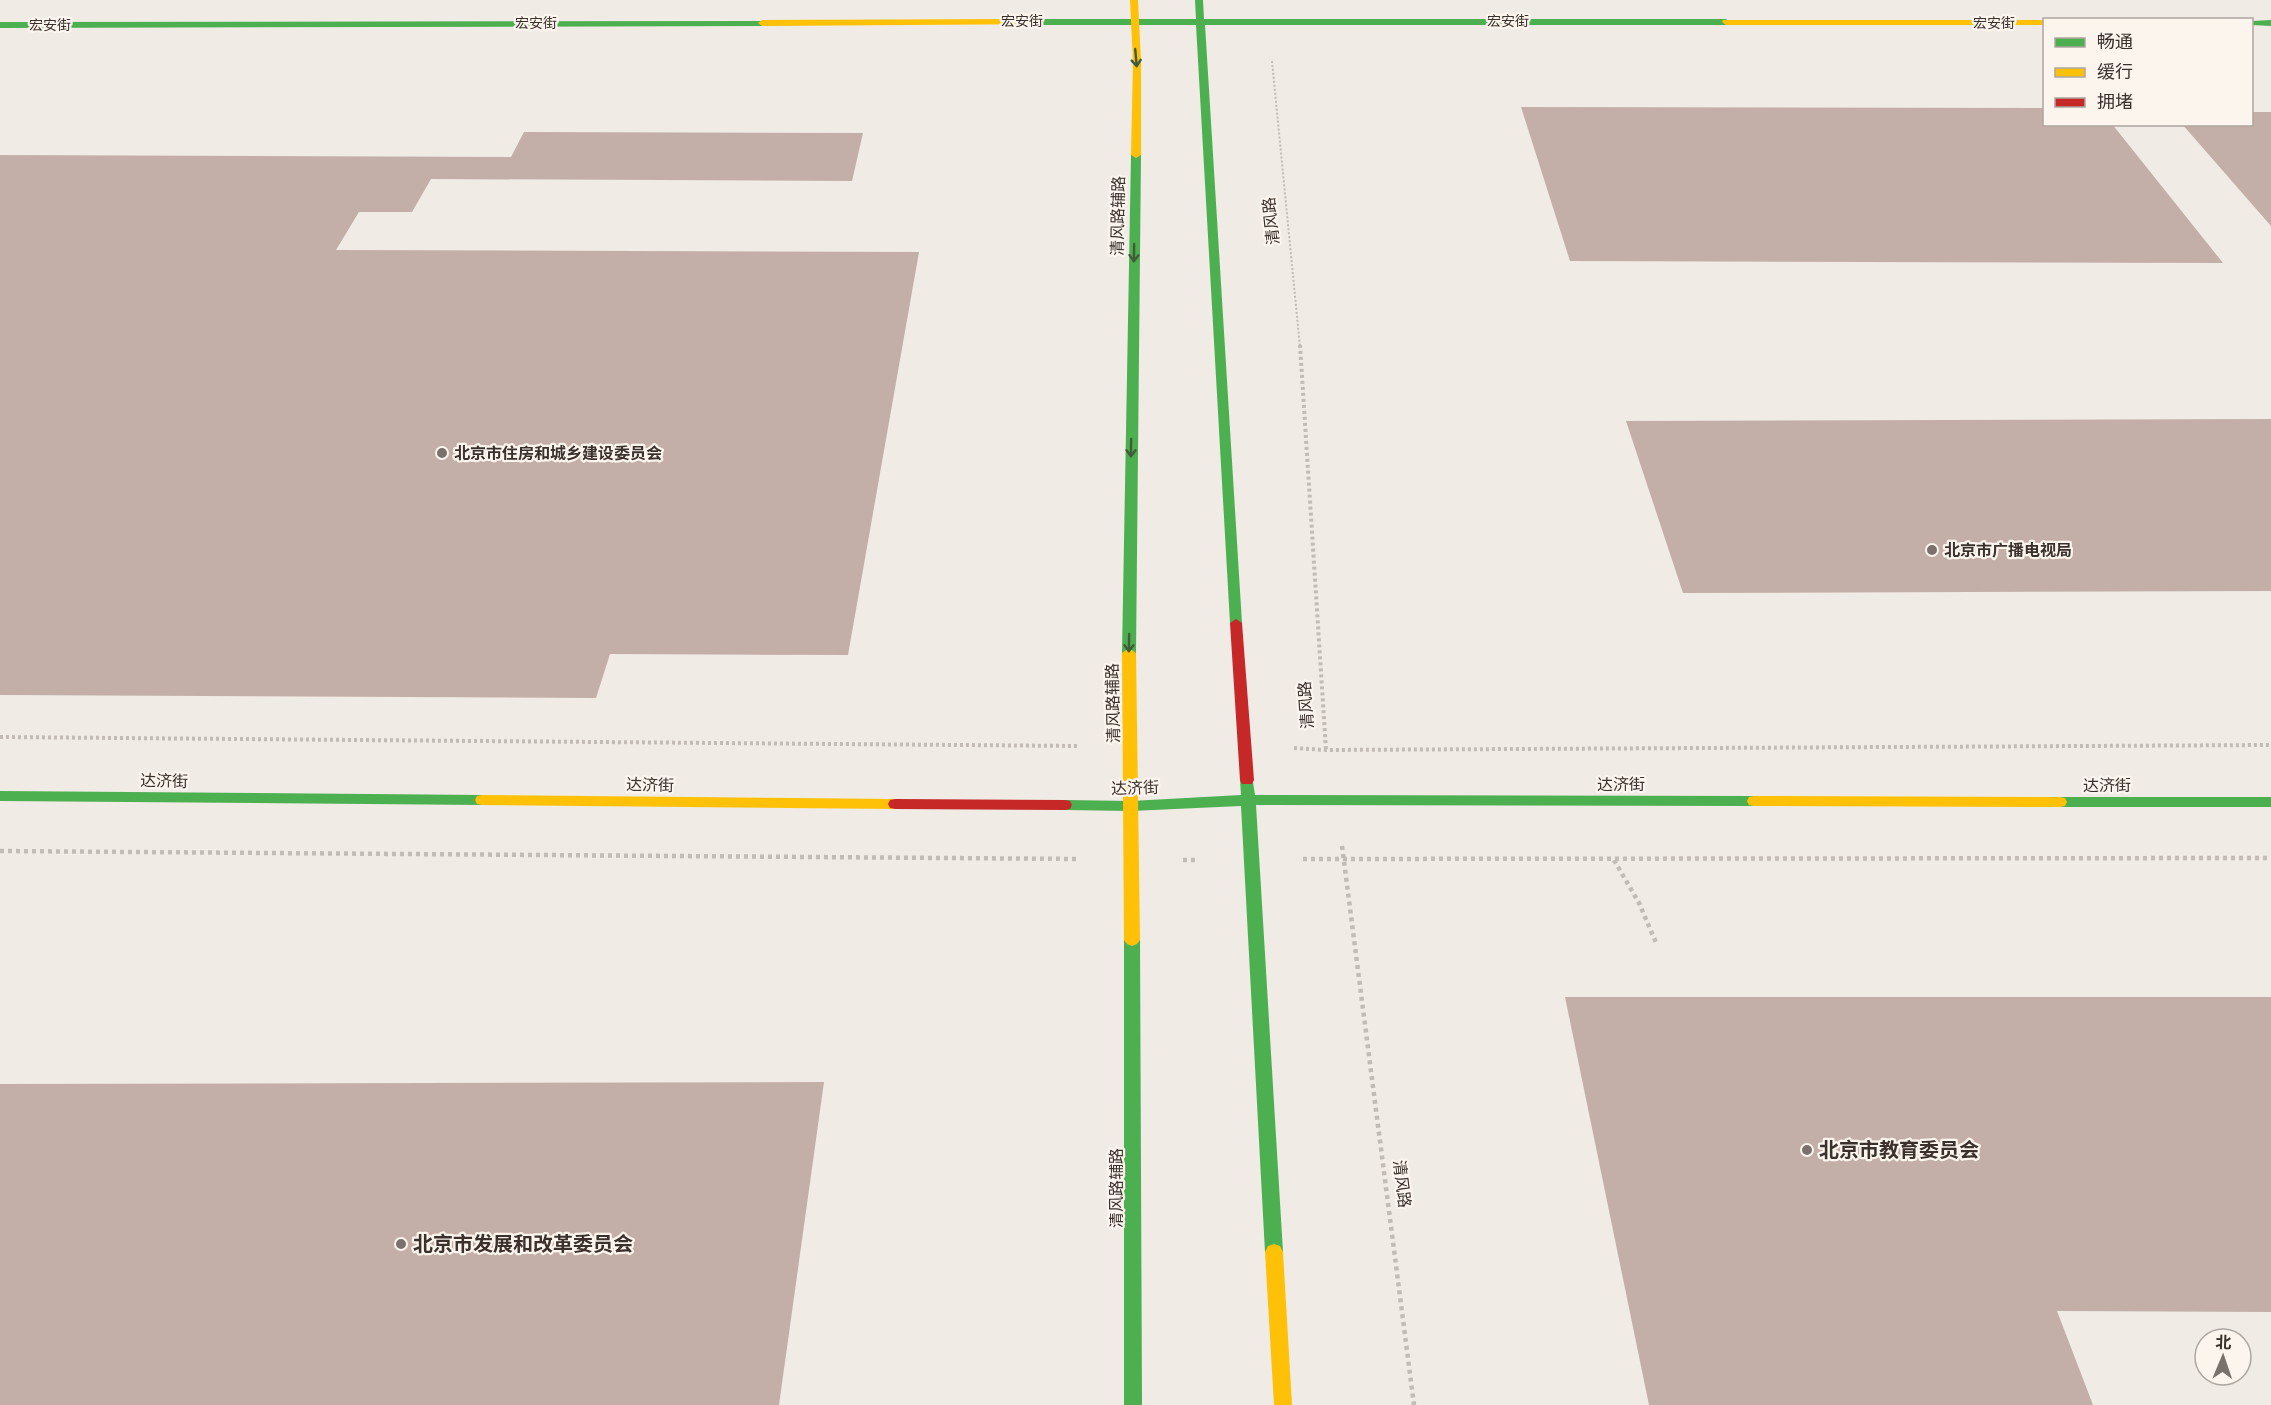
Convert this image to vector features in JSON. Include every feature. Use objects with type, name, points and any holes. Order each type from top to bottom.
[{"type":"street","name":"清风路辅路","points":[[1133,1405],[1131,806],[1128,691],[1137,62],[1134,0]]},
{"type":"street","points":[[1199,0],[1245,745],[1282,1405]]},
{"type":"street","name":"宏安街","points":[[0,25],[1134,21],[2043,23]]},
{"type":"street","points":[[2253,23],[2271,23]]},
{"type":"street","name":"达济街","points":[[0,796],[1131,806],[1247,800],[2271,802]]},
{"type":"path","name":"清风路","points":[[1265,21],[1271,51],[1299,332],[1326,750],[1344,858],[1414,1405]]},
{"type":"path","points":[[1614,860],[1639,903],[1657,945]]},
{"type":"building","points":[[1521,107],[2043,108],[2043,126],[2114,126],[2223,263],[1570,261]]},
{"type":"building","points":[[2253,112],[2271,112],[2271,226],[2184,126],[2253,126]]},
{"type":"building","name":"北京市住房和城乡建设委员会","points":[[524,132],[863,133],[852,181],[431,179],[412,212],[359,212],[336,250],[919,252],[848,655],[610,654],[596,698],[0,695],[0,155],[511,157]]},
{"type":"building","points":[[2271,419],[2271,591],[1683,593],[1626,421]]},
{"type":"building","points":[[1565,997],[2271,997],[2271,1312],[2057,1311],[2093,1405],[1649,1405]]},
{"type":"building","name":"北京市发展和改革委员会","points":[[824,1082],[779,1405],[0,1405],[0,1084]]},
{"type":"traffic: fast","points":[[1199,0],[1236,623]]},
{"type":"traffic: fast","points":[[1035,22],[1726,22]]},
{"type":"traffic: fast","points":[[0,25],[762,23]]},
{"type":"traffic: fast","points":[[2253,23],[2271,23]]},
{"type":"traffic: fast","points":[[1129,653],[1136,155]]},
{"type":"traffic: fast","points":[[1247,780],[1274,1252]]},
{"type":"traffic: fast","points":[[0,796],[482,800]]},
{"type":"traffic: fast","points":[[1065,805],[1131,806],[1247,800],[1754,801]]},
{"type":"traffic: fast","points":[[2060,802],[2271,802]]},
{"type":"traffic: fast","points":[[1132,940],[1133,1405]]},
{"type":"traffic: slow","points":[[1134,0],[1137,62],[1136,155]]},
{"type":"traffic: slow","points":[[762,23],[1035,22]]},
{"type":"traffic: slow","points":[[1726,22],[2043,23]]},
{"type":"traffic: slow","points":[[1129,653],[1132,940]]},
{"type":"traffic: slow","points":[[482,800],[895,804]]},
{"type":"traffic: slow","points":[[1754,801],[2060,802]]},
{"type":"traffic: slow","points":[[1274,1252],[1283,1405]]},
{"type":"traffic: jam","points":[[1236,623],[1247,780]]},
{"type":"traffic: jam","points":[[895,804],[1065,805]]},
{"type":"place","name":"北京市住房和城乡建设委员会","points":[[442,453]]},
{"type":"place","name":"北京市广播电视局","points":[[1932,550]]},
{"type":"place","name":"北京市教育委员会","points":[[1807,1150]]},
{"type":"place","name":"北京市发展和改革委员会","points":[[401,1244]]}]
